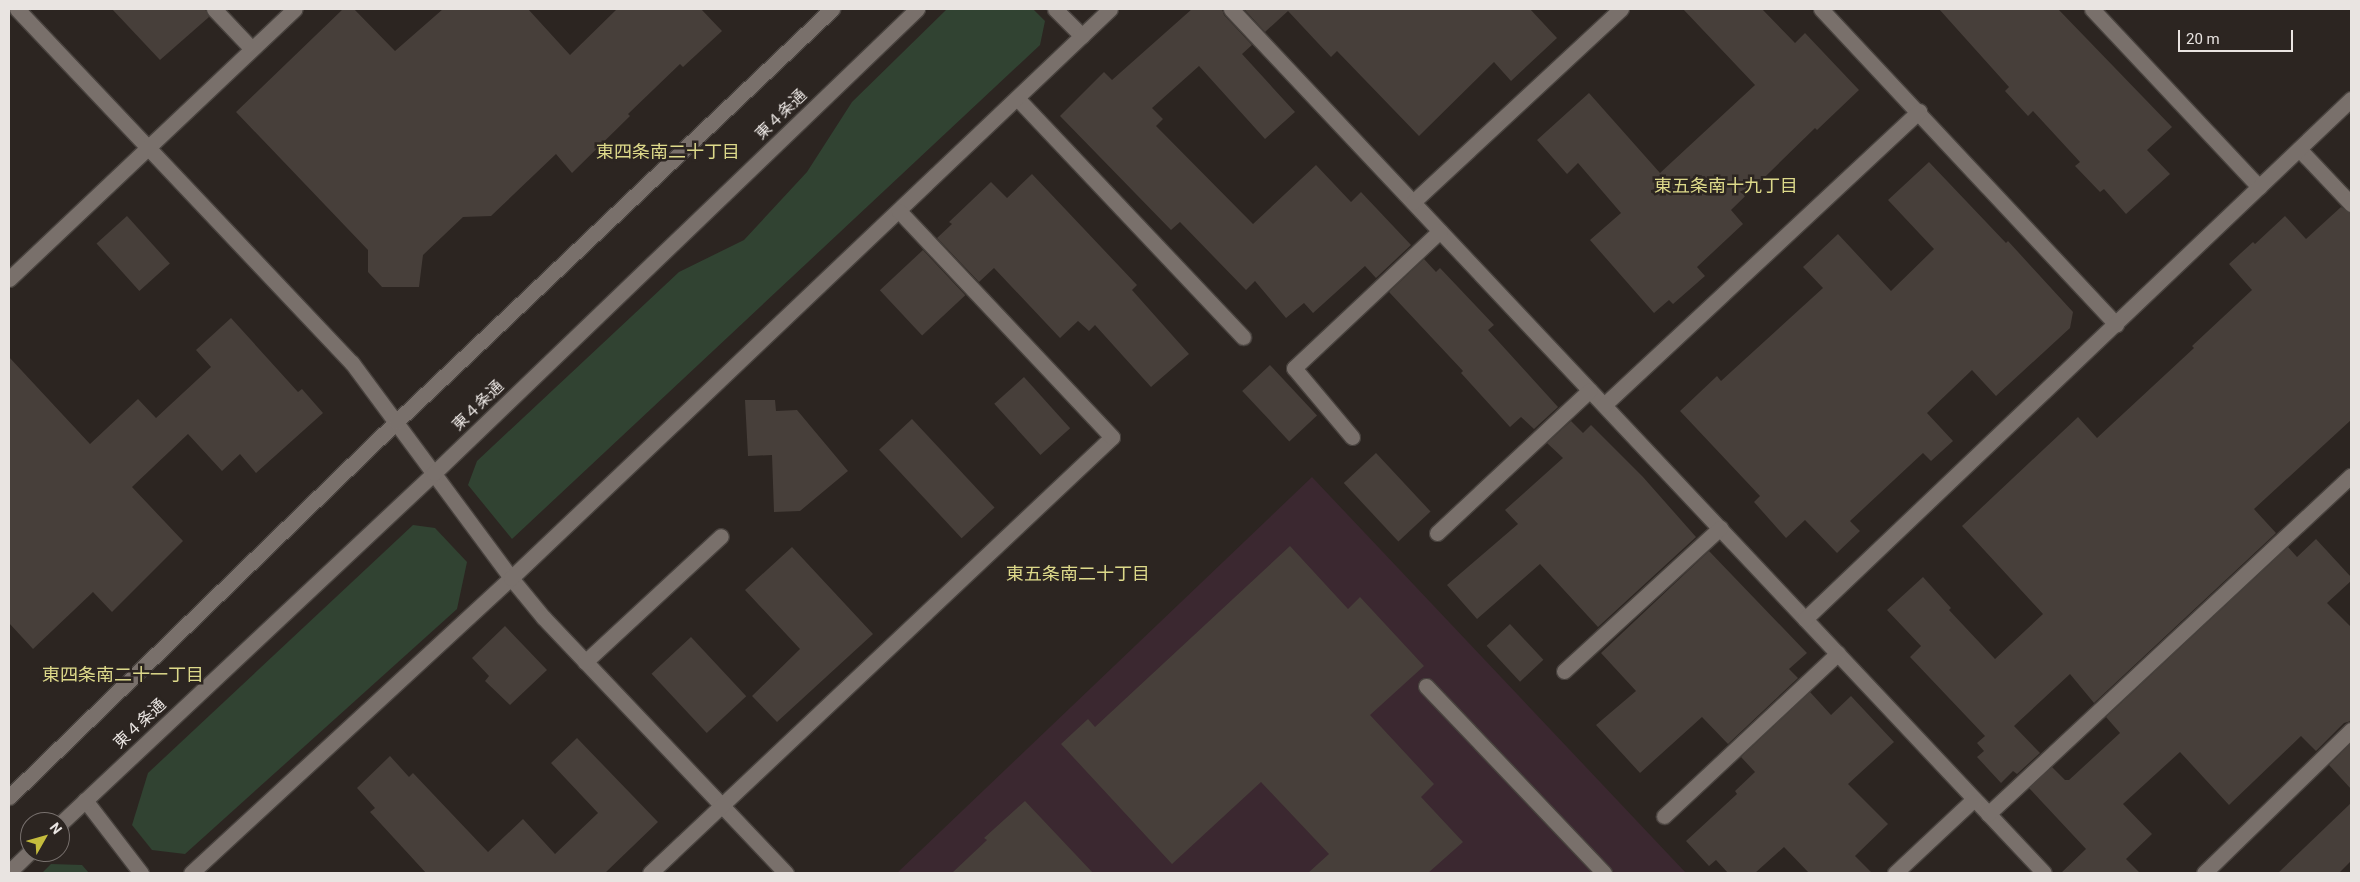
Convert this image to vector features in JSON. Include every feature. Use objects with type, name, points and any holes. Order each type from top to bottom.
[{"type":"street","points":[[17,9],[352,363],[511,578],[543,617],[786,873]]},
{"type":"street","points":[[214,9],[252,49]]},
{"type":"street","points":[[9,279],[295,9]]},
{"type":"street","points":[[9,797],[396,422],[832,9]]},
{"type":"street","name":"東４条通","points":[[70,814],[434,473],[917,9]]},
{"type":"street","points":[[1055,9],[1082,36]]},
{"type":"street","points":[[191,873],[511,578],[1110,9]]},
{"type":"street","points":[[1231,9],[2044,873]]},
{"type":"street","points":[[1413,202],[1621,9]]},
{"type":"street","points":[[1821,9],[1919,111],[2116,324]]},
{"type":"street","points":[[2092,9],[2259,187]]},
{"type":"street","points":[[1016,98],[1243,337]]},
{"type":"street","points":[[1805,619],[2351,99]]},
{"type":"street","points":[[1604,405],[1919,111]]},
{"type":"street","points":[[2299,149],[2351,204]]},
{"type":"street","points":[[650,873],[720,804],[1112,437],[898,211]]},
{"type":"street","points":[[1352,437],[1294,368],[1440,231]]},
{"type":"street","points":[[1437,534],[1590,390]]},
{"type":"street","points":[[1988,814],[2351,476]]},
{"type":"street","points":[[1564,671],[1720,528]]},
{"type":"street","points":[[586,662],[721,536]]},
{"type":"street","points":[[1664,816],[1838,653]]},
{"type":"street","points":[[1426,686],[1604,873]]},
{"type":"street","points":[[2204,873],[2351,730]]},
{"type":"street","points":[[1895,873],[1974,799]]},
{"type":"street","points":[[85,800],[141,873]]},
{"type":"street","points":[[9,872],[20,862]]},
{"type":"shaded area","points":[[1312,477],[1686,873],[897,873]]},
{"type":"green space","points":[[947,9],[1033,9],[1045,21],[1040,45],[512,539],[468,485],[477,461],[679,272],[744,240],[807,172],[852,102]]},
{"type":"green space","points":[[413,525],[435,528],[467,562],[457,609],[185,854],[152,850],[132,825],[148,773]]},
{"type":"green space","points":[[51,864],[82,865],[89,873],[42,873]]},
{"type":"building","points":[[112,9],[205,9],[209,17],[160,60]]},
{"type":"building","points":[[343,9],[354,9],[395,51],[443,9],[528,9],[570,55],[617,9],[701,9],[722,31],[683,67],[680,64],[628,114],[630,116],[572,173],[556,154],[491,216],[463,217],[423,255],[419,287],[382,287],[368,272],[368,250],[236,112]]},
{"type":"building","points":[[1192,9],[1222,9],[1224,15],[1252,45],[1242,54],[1295,112],[1265,139],[1199,66],[1152,108],[1163,119],[1156,126],[1253,224],[1316,165],[1351,202],[1361,192],[1411,245],[1376,278],[1365,266],[1313,313],[1304,303],[1286,318],[1255,281],[1246,290],[1180,222],[1171,230],[1060,116],[1104,72],[1112,80]]},
{"type":"building","points":[[1244,9],[1530,9],[1557,38],[1511,81],[1494,62],[1419,136],[1337,51],[1331,57],[1288,11],[1265,32]]},
{"type":"building","points":[[1683,9],[1762,9],[1795,43],[1805,33],[1859,90],[1817,130],[1815,128],[1731,210],[1743,224],[1697,267],[1705,276],[1673,304],[1669,300],[1654,313],[1590,240],[1621,213],[1578,163],[1567,174],[1537,140],[1589,93],[1660,173],[1755,85]]},
{"type":"building","points":[[1939,9],[2058,9],[2172,127],[2147,150],[2170,174],[2126,214],[2104,189],[2100,192],[2075,166],[2080,162],[2033,111],[2028,116],[2005,91],[2009,87]]},
{"type":"building","points":[[1929,162],[2006,243],[2008,241],[2073,312],[2070,328],[1996,396],[1972,370],[1927,413],[1953,441],[1931,461],[1923,453],[1850,521],[1860,531],[1837,553],[1805,520],[1786,538],[1754,502],[1760,496],[1680,411],[1717,376],[1721,381],[1823,288],[1803,267],[1838,234],[1891,291],[1934,249],[1888,200]]},
{"type":"building","points":[[1032,174],[1137,285],[1132,290],[1189,354],[1151,387],[1095,325],[1089,331],[1078,321],[1060,338],[994,268],[979,282],[937,238],[952,224],[949,222],[991,182],[1007,198]]},
{"type":"building","points":[[2341,207],[2351,213],[2351,420],[2254,509],[2276,533],[2094,703],[2070,674],[2014,726],[2040,753],[2017,774],[2013,771],[2001,783],[1977,757],[1984,751],[1977,743],[1985,736],[1910,657],[1921,646],[1887,610],[1923,577],[1951,608],[1949,610],[1995,659],[2043,614],[1962,526],[2078,417],[2097,438],[2194,348],[2192,346],[2252,290],[2229,264],[2253,242],[2255,244],[2285,216],[2306,239]]},
{"type":"building","points":[[127,216],[170,264],[139,291],[97,243]]},
{"type":"building","points":[[923,250],[965,295],[922,336],[880,290]]},
{"type":"building","points":[[1424,259],[1436,272],[1440,268],[1494,325],[1488,330],[1558,407],[1534,429],[1521,417],[1510,427],[1461,373],[1463,371],[1389,292]]},
{"type":"building","points":[[231,318],[298,392],[302,389],[323,413],[256,473],[240,454],[222,471],[188,434],[132,487],[183,541],[112,612],[93,592],[33,649],[9,623],[9,357],[90,444],[138,399],[156,418],[211,367],[196,350]]},
{"type":"building","points":[[1270,365],[1317,415],[1289,441],[1242,391]]},
{"type":"building","points":[[1024,377],[1070,428],[1040,455],[994,404]]},
{"type":"building","points":[[745,400],[775,400],[776,411],[797,410],[848,471],[800,511],[774,512],[772,455],[748,456]]},
{"type":"building","points":[[912,419],[995,507],[962,538],[879,450]]},
{"type":"building","points":[[1571,421],[1583,433],[1591,425],[1643,477],[1696,537],[1598,627],[1540,564],[1477,619],[1447,585],[1518,524],[1505,510],[1563,458],[1547,443]]},
{"type":"building","points":[[1376,453],[1431,512],[1398,542],[1344,483]]},
{"type":"building","points":[[2316,539],[2351,577],[2351,581],[2327,603],[2351,627],[2351,721],[2344,723],[2316,751],[2301,736],[2229,805],[2180,752],[2123,804],[2152,834],[2126,859],[2140,873],[2061,873],[2086,849],[2029,788],[2052,767],[2065,780],[2069,780],[2120,733],[2106,717],[2288,547],[2297,557]]},
{"type":"building","points":[[1290,546],[1348,609],[1360,597],[1424,666],[1370,715],[1434,784],[1421,797],[1463,842],[1428,873],[1308,873],[1329,854],[1261,782],[1172,864],[1061,744],[1088,719],[1095,727]]},
{"type":"building","points":[[792,547],[873,634],[777,722],[752,696],[800,649],[745,590]]},
{"type":"building","points":[[1709,551],[1807,653],[1789,669],[1798,678],[1728,744],[1702,717],[1640,773],[1596,725],[1636,691],[1601,653]]},
{"type":"building","points":[[1510,624],[1543,660],[1520,682],[1487,646]]},
{"type":"building","points":[[505,626],[547,670],[510,705],[485,681],[489,676],[472,658]]},
{"type":"building","points":[[691,637],[746,696],[707,733],[652,674]]},
{"type":"building","points":[[1810,692],[1831,715],[1851,696],[1894,742],[1848,784],[1888,824],[1855,856],[1872,873],[1809,873],[1784,847],[1755,873],[1728,873],[1716,860],[1709,866],[1686,841],[1737,794],[1735,791],[1755,772],[1741,757]]},
{"type":"building","points":[[577,738],[658,822],[605,873],[426,873],[370,812],[375,808],[357,788],[390,756],[409,777],[413,773],[488,852],[523,819],[555,854],[598,813],[551,763]]},
{"type":"building","points":[[2351,743],[2351,789],[2329,765]]},
{"type":"building","points":[[1025,801],[1093,873],[952,873],[987,840],[984,838]]},
{"type":"building","points":[[2351,803],[2351,861],[2339,873],[2278,873]]},
{"type":"district","name":"東四条南二十丁目","points":[[668,152]]},
{"type":"district","name":"東五条南十九丁目","points":[[1726,186]]},
{"type":"district","name":"東五条南二十丁目","points":[[1078,574]]},
{"type":"district","name":"東四条南二十一丁目","points":[[123,675]]}]
